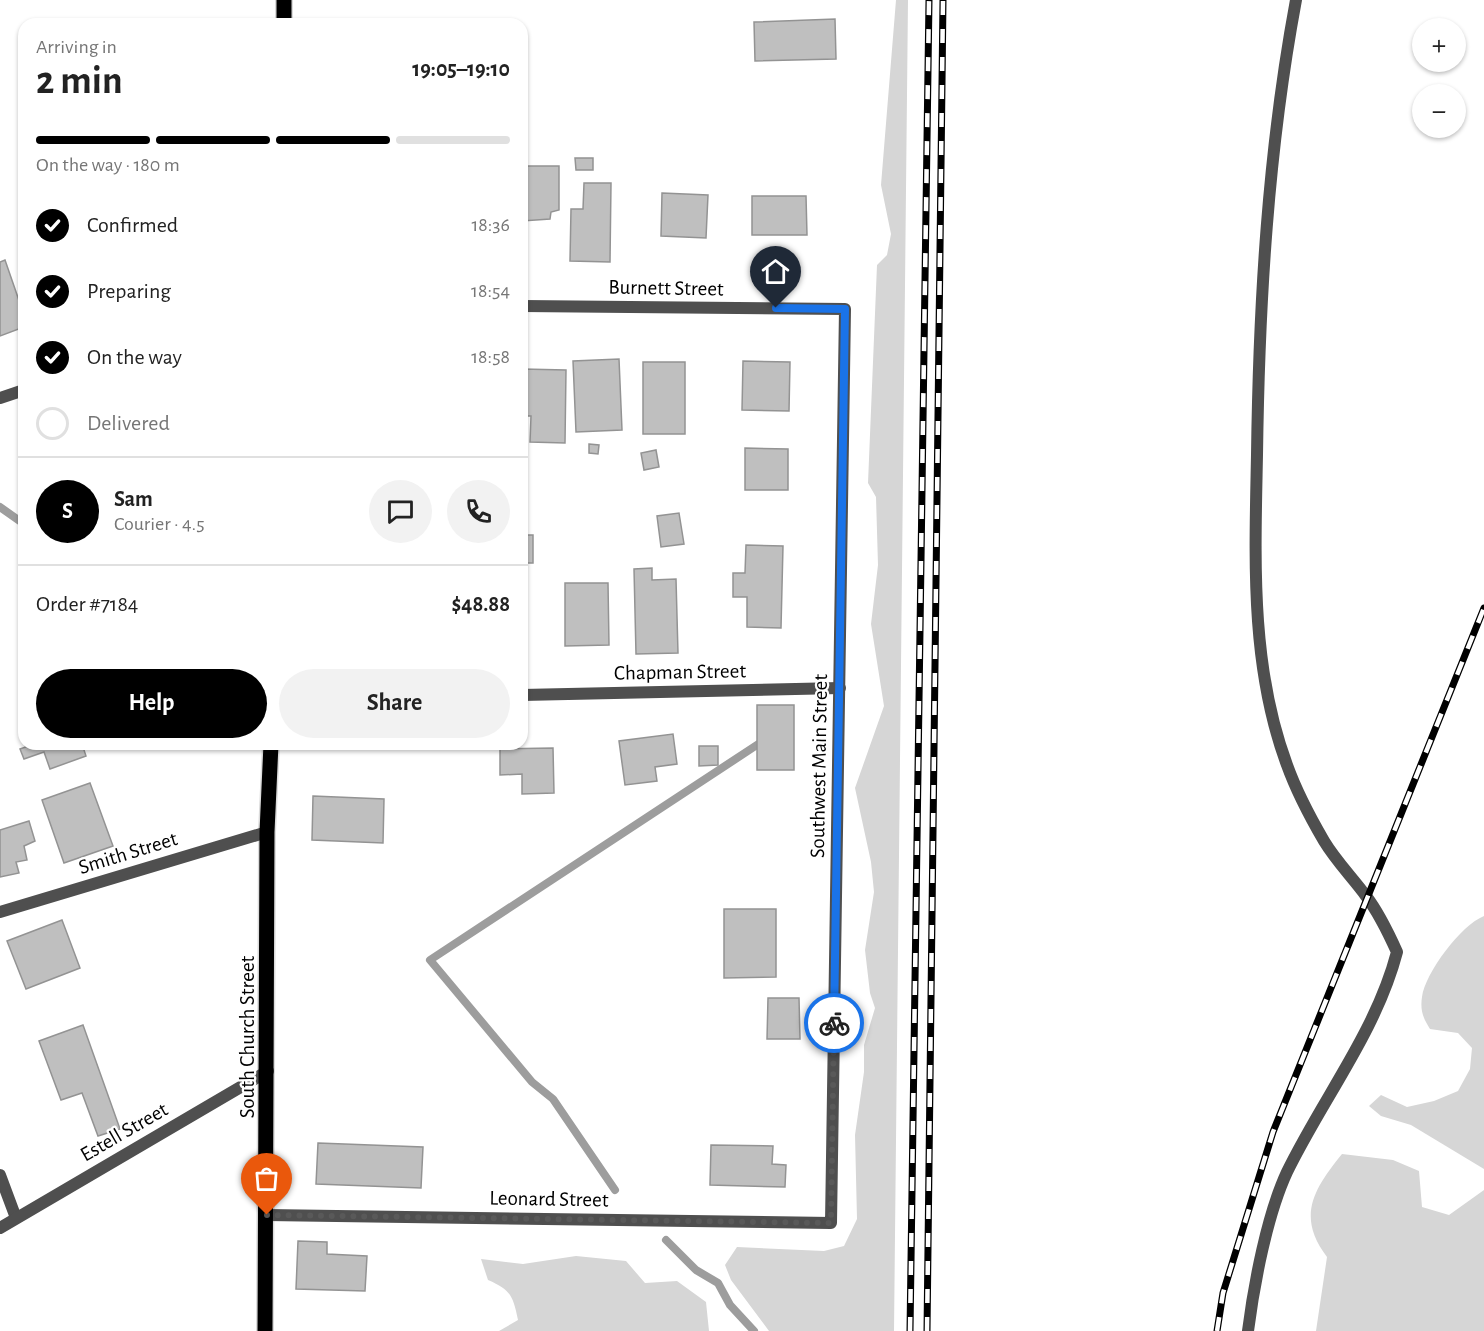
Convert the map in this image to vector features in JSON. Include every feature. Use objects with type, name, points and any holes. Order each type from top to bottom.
[{"type":"main road","points":[[284,0],[284,18]]},
{"type":"main road","name":"South Church Street","points":[[265,1331],[268,1071],[267,832],[271,750]]},
{"type":"street","points":[[1248,1331],[1259,1264],[1286,1174],[1379,1008],[1397,952],[1384,923],[1367,896],[1324,840],[1287,765],[1271,712],[1259,650],[1255,538],[1263,265],[1275,137],[1296,0]]},
{"type":"street","name":"Burnett Street","points":[[528,306],[845,309]]},
{"type":"street","name":"Southwest Main Street","points":[[831,1223],[845,309]]},
{"type":"street","points":[[0,398],[18,392]]},
{"type":"street","name":"Chapman Street","points":[[528,695],[840,688]]},
{"type":"street","name":"Smith Street","points":[[0,912],[267,832]]},
{"type":"street","name":"Estell Street","points":[[0,1228],[268,1071]]},
{"type":"street","points":[[0,1175],[16,1218]]},
{"type":"street","name":"Leonard Street","points":[[267,1215],[831,1223]]},
{"type":"shaded area","points":[[896,0],[908,0],[894,1331],[769,1331],[731,1280],[725,1265],[737,1247],[824,1251],[844,1246],[857,1219],[855,1135],[864,1072],[864,1045],[875,1008],[870,993],[865,950],[874,892],[871,862],[855,788],[884,706],[871,624],[878,565],[876,497],[868,483],[877,265],[887,255],[891,234],[881,185]]},
{"type":"shaded area","points":[[1484,916],[1484,1169],[1411,1125],[1381,1116],[1369,1106],[1381,1095],[1407,1107],[1434,1101],[1458,1091],[1470,1069],[1472,1048],[1458,1033],[1430,1029],[1421,1006],[1422,997],[1430,975],[1455,939]]},
{"type":"shaded area","points":[[1342,1154],[1393,1160],[1419,1171],[1422,1207],[1449,1215],[1484,1190],[1484,1331],[1316,1331],[1327,1257],[1312,1229],[1312,1203],[1323,1179]]},
{"type":"shaded area","points":[[576,1256],[626,1261],[645,1283],[677,1281],[706,1302],[709,1331],[499,1331],[518,1320],[516,1312],[510,1295],[502,1287],[488,1280],[481,1259],[523,1264]]},
{"type":"building","points":[[835,19],[836,59],[755,61],[754,22]]},
{"type":"building","points":[[575,158],[593,158],[593,170],[576,170]]},
{"type":"building","points":[[528,166],[559,166],[559,210],[551,212],[550,219],[528,221]]},
{"type":"building","points":[[584,183],[611,183],[610,262],[570,261],[571,209],[583,209]]},
{"type":"building","points":[[662,193],[708,195],[706,238],[661,236]]},
{"type":"building","points":[[752,196],[806,196],[807,235],[752,235]]},
{"type":"building","points":[[5,260],[18,298],[18,329],[0,336],[0,262]]},
{"type":"building","points":[[619,359],[622,430],[576,432],[573,361]]},
{"type":"building","points":[[743,361],[790,362],[789,411],[742,410]]},
{"type":"building","points":[[643,362],[685,362],[685,434],[643,434]]},
{"type":"building","points":[[528,369],[566,370],[565,443],[530,442],[531,416],[528,416]]},
{"type":"building","points":[[589,444],[599,445],[598,454],[589,453]]},
{"type":"building","points":[[745,448],[788,449],[788,490],[745,490]]},
{"type":"building","points":[[656,450],[659,467],[644,470],[641,453]]},
{"type":"building","points":[[679,513],[684,544],[661,547],[657,516]]},
{"type":"building","points":[[528,535],[533,535],[533,563],[528,563]]},
{"type":"building","points":[[746,545],[783,546],[781,628],[747,627],[747,597],[733,597],[733,573],[745,573]]},
{"type":"building","points":[[652,568],[652,580],[676,579],[678,653],[636,654],[634,569]]},
{"type":"building","points":[[565,583],[608,583],[609,645],[565,646]]},
{"type":"building","points":[[757,705],[794,705],[794,770],[757,770]]},
{"type":"building","points":[[673,734],[677,764],[655,767],[657,781],[625,785],[619,741]]},
{"type":"building","points":[[699,746],[718,746],[718,765],[699,766]]},
{"type":"building","points":[[553,748],[554,793],[522,794],[522,774],[500,775],[500,750]]},
{"type":"building","points":[[20,750],[84,750],[86,756],[50,769],[44,752],[24,759]]},
{"type":"building","points":[[90,783],[113,846],[64,863],[42,800]]},
{"type":"building","points":[[313,796],[384,799],[383,843],[312,840]]},
{"type":"building","points":[[29,821],[35,841],[24,846],[27,860],[16,862],[19,873],[0,877],[0,830]]},
{"type":"building","points":[[724,909],[776,909],[776,977],[724,978]]},
{"type":"building","points":[[62,920],[80,968],[26,989],[7,941]]},
{"type":"building","points":[[768,998],[799,998],[800,1039],[767,1039]]},
{"type":"building","points":[[83,1025],[120,1129],[98,1136],[82,1093],[61,1100],[39,1041]]},
{"type":"building","points":[[318,1143],[423,1147],[421,1188],[316,1184]]},
{"type":"building","points":[[711,1145],[773,1146],[772,1164],[786,1165],[785,1187],[710,1185]]},
{"type":"building","points":[[298,1241],[327,1242],[327,1254],[367,1256],[365,1291],[296,1289]]},
{"type":"waterway","points":[[0,507],[18,520]]},
{"type":"waterway","points":[[615,1190],[553,1099],[532,1082],[430,960],[766,739]]},
{"type":"waterway","points":[[666,1240],[696,1270],[718,1283],[730,1305],[754,1331]]},
{"type":"railway","points":[[910,1331],[929,0]]},
{"type":"railway","points":[[927,1331],[943,0]]},
{"type":"railway","points":[[1217,1331],[1223,1293],[1273,1132],[1484,608]]},
{"type":"way so far","points":[[267,1215],[831,1223],[834,1023]]},
{"type":"route","points":[[776,308],[845,309],[834,1023]]}]
